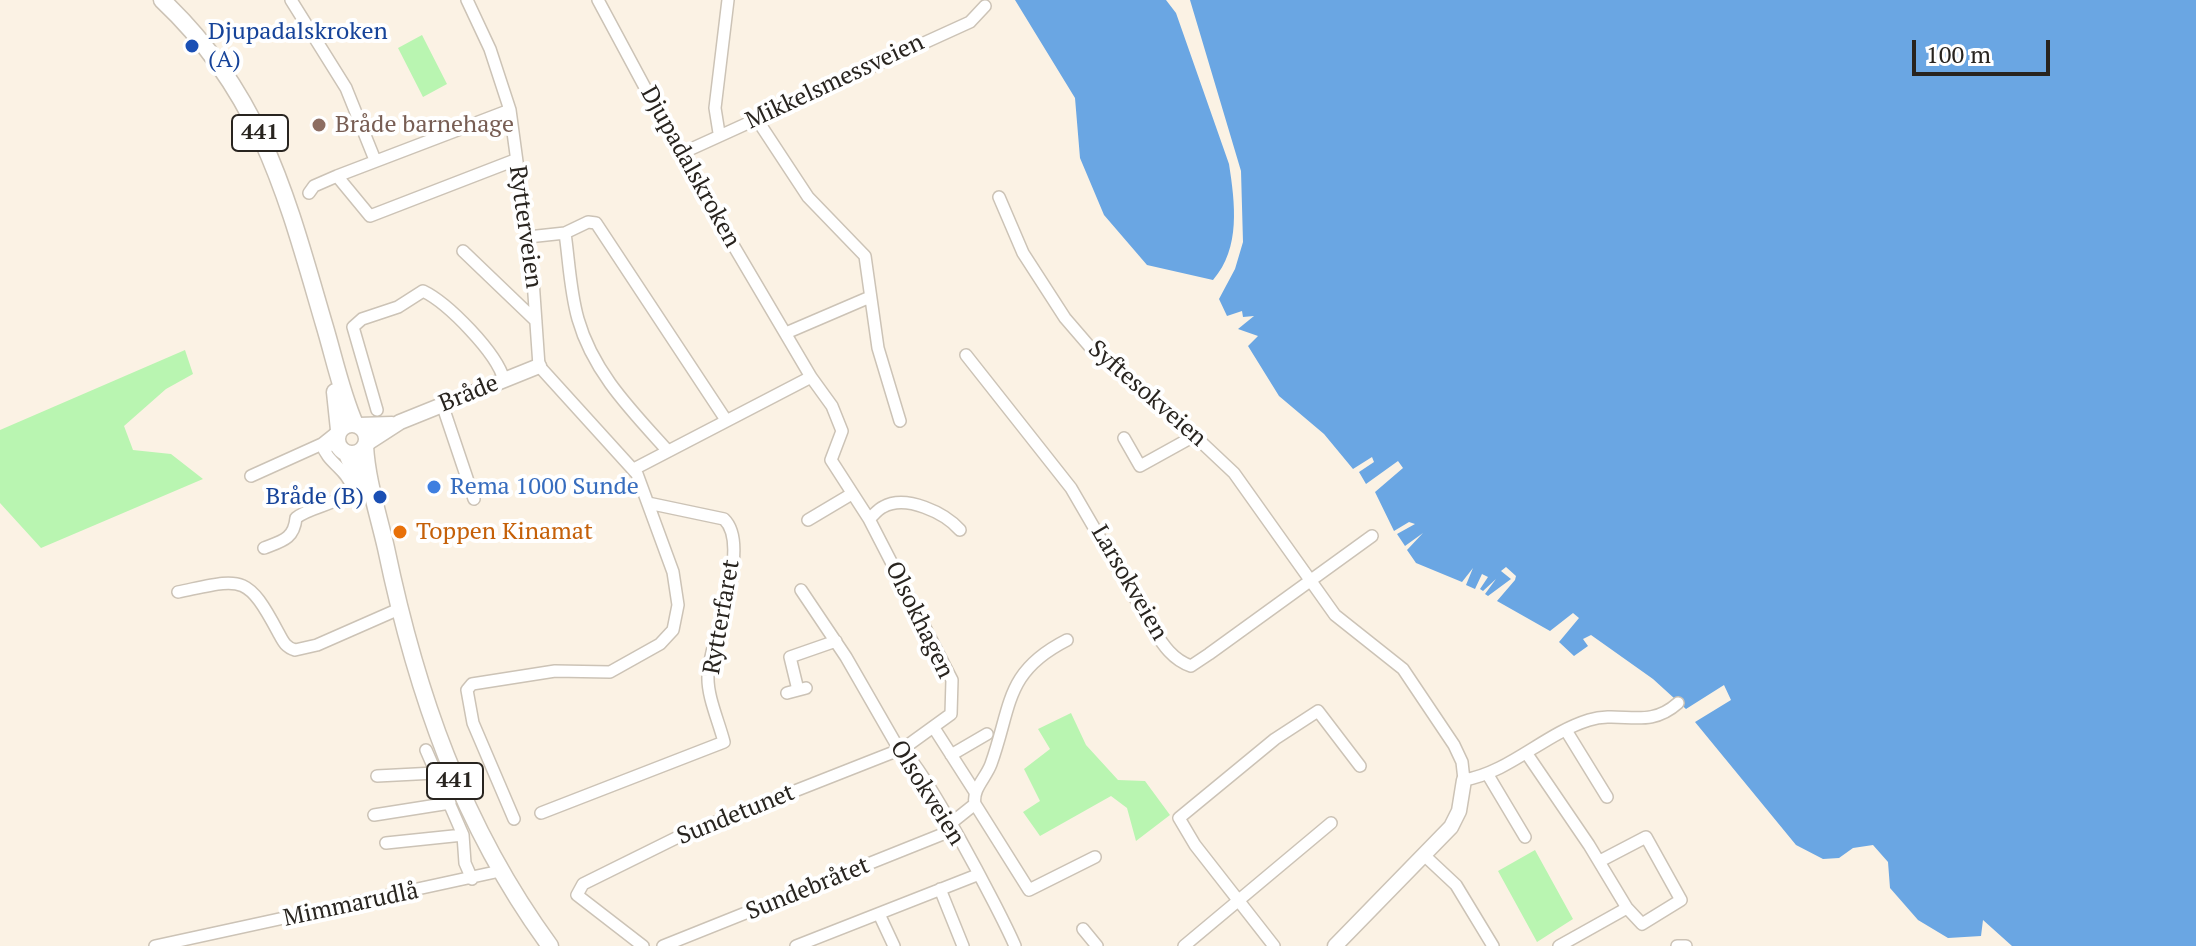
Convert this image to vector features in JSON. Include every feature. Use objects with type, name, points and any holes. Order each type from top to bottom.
[{"type":"main road","name":"441","points":[[162,0],[217,62],[256,125],[289,200],[357,424],[367,436],[368,481],[398,605]]},
{"type":"main road","name":"441","points":[[314,289],[337,404],[337,441],[359,476],[443,754],[500,871],[550,946]]},
{"type":"main road","points":[[357,424],[337,441],[360,452],[366,445]]},
{"type":"street","points":[[291,0],[346,88],[375,160]]},
{"type":"street","name":"Rytterveien","points":[[467,0],[490,49],[510,110],[528,237],[539,366]]},
{"type":"street","name":"Djupadalskroken","points":[[598,0],[680,154],[811,377],[832,406],[842,431],[831,460],[836,471]]},
{"type":"street","points":[[719,133],[715,108],[728,0]]},
{"type":"street","name":"Mikkelsmessveien","points":[[680,154],[719,133],[970,22],[985,6]]},
{"type":"street","points":[[309,193],[314,186],[375,160],[510,110]]},
{"type":"street","points":[[756,118],[808,197],[862,248],[878,348],[900,421]]},
{"type":"street","points":[[337,176],[370,216],[515,160]]},
{"type":"street","name":"Syftesokveien","points":[[999,197],[1023,253],[1046,293],[1070,325],[1114,369],[1196,435],[1234,473],[1347,627],[1403,669],[1454,745],[1462,762],[1464,780]]},
{"type":"street","points":[[528,237],[565,233],[588,222],[596,223],[726,420]]},
{"type":"street","points":[[565,233],[575,305],[590,353],[621,399],[667,450]]},
{"type":"street","points":[[463,251],[536,321]]},
{"type":"street","points":[[377,410],[353,327],[362,319],[398,307],[423,291],[449,310],[497,361],[504,380]]},
{"type":"street","points":[[786,333],[870,297]]},
{"type":"street","name":"Larsokveien","points":[[966,355],[1071,488],[1153,629],[1177,660],[1191,666],[1372,536]]},
{"type":"street","points":[[514,819],[504,808],[473,723],[467,690],[472,684],[555,671],[610,672],[660,644],[673,630],[678,605],[673,572],[634,469],[563,397],[539,366]]},
{"type":"street","name":"Bråde","points":[[366,445],[400,422],[539,366]]},
{"type":"street","points":[[634,469],[811,377]]},
{"type":"street","points":[[442,404],[474,499]]},
{"type":"street","name":"Bråde","points":[[357,424],[400,422]]},
{"type":"street","points":[[1124,438],[1140,466],[1196,435]]},
{"type":"street","points":[[251,476],[337,441]]},
{"type":"street","points":[[264,548],[289,538],[295,530],[296,518],[346,496],[352,487],[345,471],[325,456],[337,441]]},
{"type":"street","name":"Olsokhagen","points":[[836,471],[869,519],[952,680],[951,714],[904,748]]},
{"type":"street","points":[[808,520],[850,495]]},
{"type":"street","name":"Rytterfaret","points":[[541,813],[724,742],[708,678],[733,560],[733,534],[724,519],[648,503]]},
{"type":"street","points":[[869,519],[884,506],[909,505],[950,518],[960,530]]},
{"type":"street","points":[[178,592],[229,582],[247,585],[260,599],[283,642],[295,650],[317,645],[398,605]]},
{"type":"street","name":"Olsokveien","points":[[801,590],[836,641],[896,744],[904,748],[1015,946]]},
{"type":"street","points":[[975,798],[992,762],[1013,687],[1033,663],[1067,640]]},
{"type":"street","points":[[797,690],[790,657],[836,641]]},
{"type":"street","points":[[1335,946],[1425,856],[1456,819],[1464,780],[1488,775],[1589,720],[1654,718],[1678,703]]},
{"type":"street","points":[[1274,946],[1238,902],[1179,818],[1275,739],[1318,711],[1360,766]]},
{"type":"street","points":[[934,728],[1029,890],[1095,857]]},
{"type":"street","points":[[1567,732],[1607,797]]},
{"type":"street","points":[[951,755],[987,734]]},
{"type":"street","name":"Sundetunet","points":[[643,946],[577,895],[583,884],[598,873],[678,837],[904,748]]},
{"type":"street","points":[[426,750],[463,835],[465,863],[472,879]]},
{"type":"street","points":[[1527,754],[1600,861],[1627,908],[1642,924],[1681,900],[1646,837],[1600,861]]},
{"type":"street","points":[[377,776],[435,773]]},
{"type":"street","points":[[1488,775],[1525,837]]},
{"type":"street","name":"Sundebråtet","points":[[663,946],[951,827],[975,798]]},
{"type":"street","points":[[374,815],[450,803]]},
{"type":"street","points":[[1184,946],[1331,823]]},
{"type":"street","points":[[386,843],[463,835]]},
{"type":"street","points":[[1425,856],[1456,885],[1493,946]]},
{"type":"street","name":"Mimmarudlå","points":[[155,946],[500,871]]},
{"type":"street","points":[[796,946],[825,941],[879,914],[977,875]]},
{"type":"street","points":[[940,889],[963,946]]},
{"type":"street","points":[[1567,944],[1627,908]]},
{"type":"street","points":[[879,914],[894,946]]},
{"type":"street","points":[[1083,929],[1097,946]]},
{"type":"street","points":[[1677,946],[1686,946]]},
{"type":"green space","points":[[422,35],[447,84],[423,97],[398,48]]},
{"type":"green space","points":[[185,350],[193,374],[166,389],[124,426],[133,450],[171,454],[203,479],[41,548],[0,503],[0,430]]},
{"type":"green space","points":[[1071,713],[1086,745],[1118,780],[1145,781],[1170,815],[1136,841],[1127,808],[1111,796],[1040,836],[1023,812],[1040,801],[1024,769],[1050,749],[1038,729]]},
{"type":"green space","points":[[1535,850],[1573,919],[1537,942],[1498,871]]},
{"type":"water","points":[[1015,0],[1166,0],[1176,13],[1229,164],[1234,209],[1232,240],[1222,267],[1213,280],[1147,265],[1104,215],[1080,158],[1075,98]]},
{"type":"water","points":[[1190,0],[2196,0],[2196,946],[2012,946],[1983,920],[1981,936],[1948,938],[1918,920],[1890,888],[1888,862],[1873,845],[1853,848],[1839,858],[1823,859],[1796,845],[1695,722],[1731,700],[1724,685],[1686,709],[1653,679],[1591,635],[1583,639],[1588,646],[1574,656],[1559,642],[1579,618],[1573,613],[1550,631],[1497,601],[1515,580],[1516,576],[1506,567],[1501,571],[1511,579],[1488,596],[1485,594],[1496,579],[1483,591],[1480,589],[1488,577],[1482,574],[1475,589],[1466,585],[1473,568],[1462,582],[1416,563],[1407,550],[1423,533],[1405,546],[1397,534],[1415,524],[1409,522],[1394,531],[1375,492],[1403,468],[1398,461],[1366,484],[1359,472],[1374,462],[1372,457],[1353,469],[1324,434],[1279,396],[1248,346],[1258,336],[1238,329],[1254,316],[1243,317],[1242,311],[1227,316],[1219,299],[1235,269],[1243,242],[1241,171]]},
{"type":"place","name":"Djupadalskroken (A)","points":[[192,46]]},
{"type":"place","name":"Bråde barnehage","points":[[319,125]]},
{"type":"place","name":"Rema 1000 Sunde","points":[[434,487]]},
{"type":"place","name":"Bråde (B)","points":[[380,497]]},
{"type":"place","name":"Toppen Kinamat","points":[[400,532]]}]
